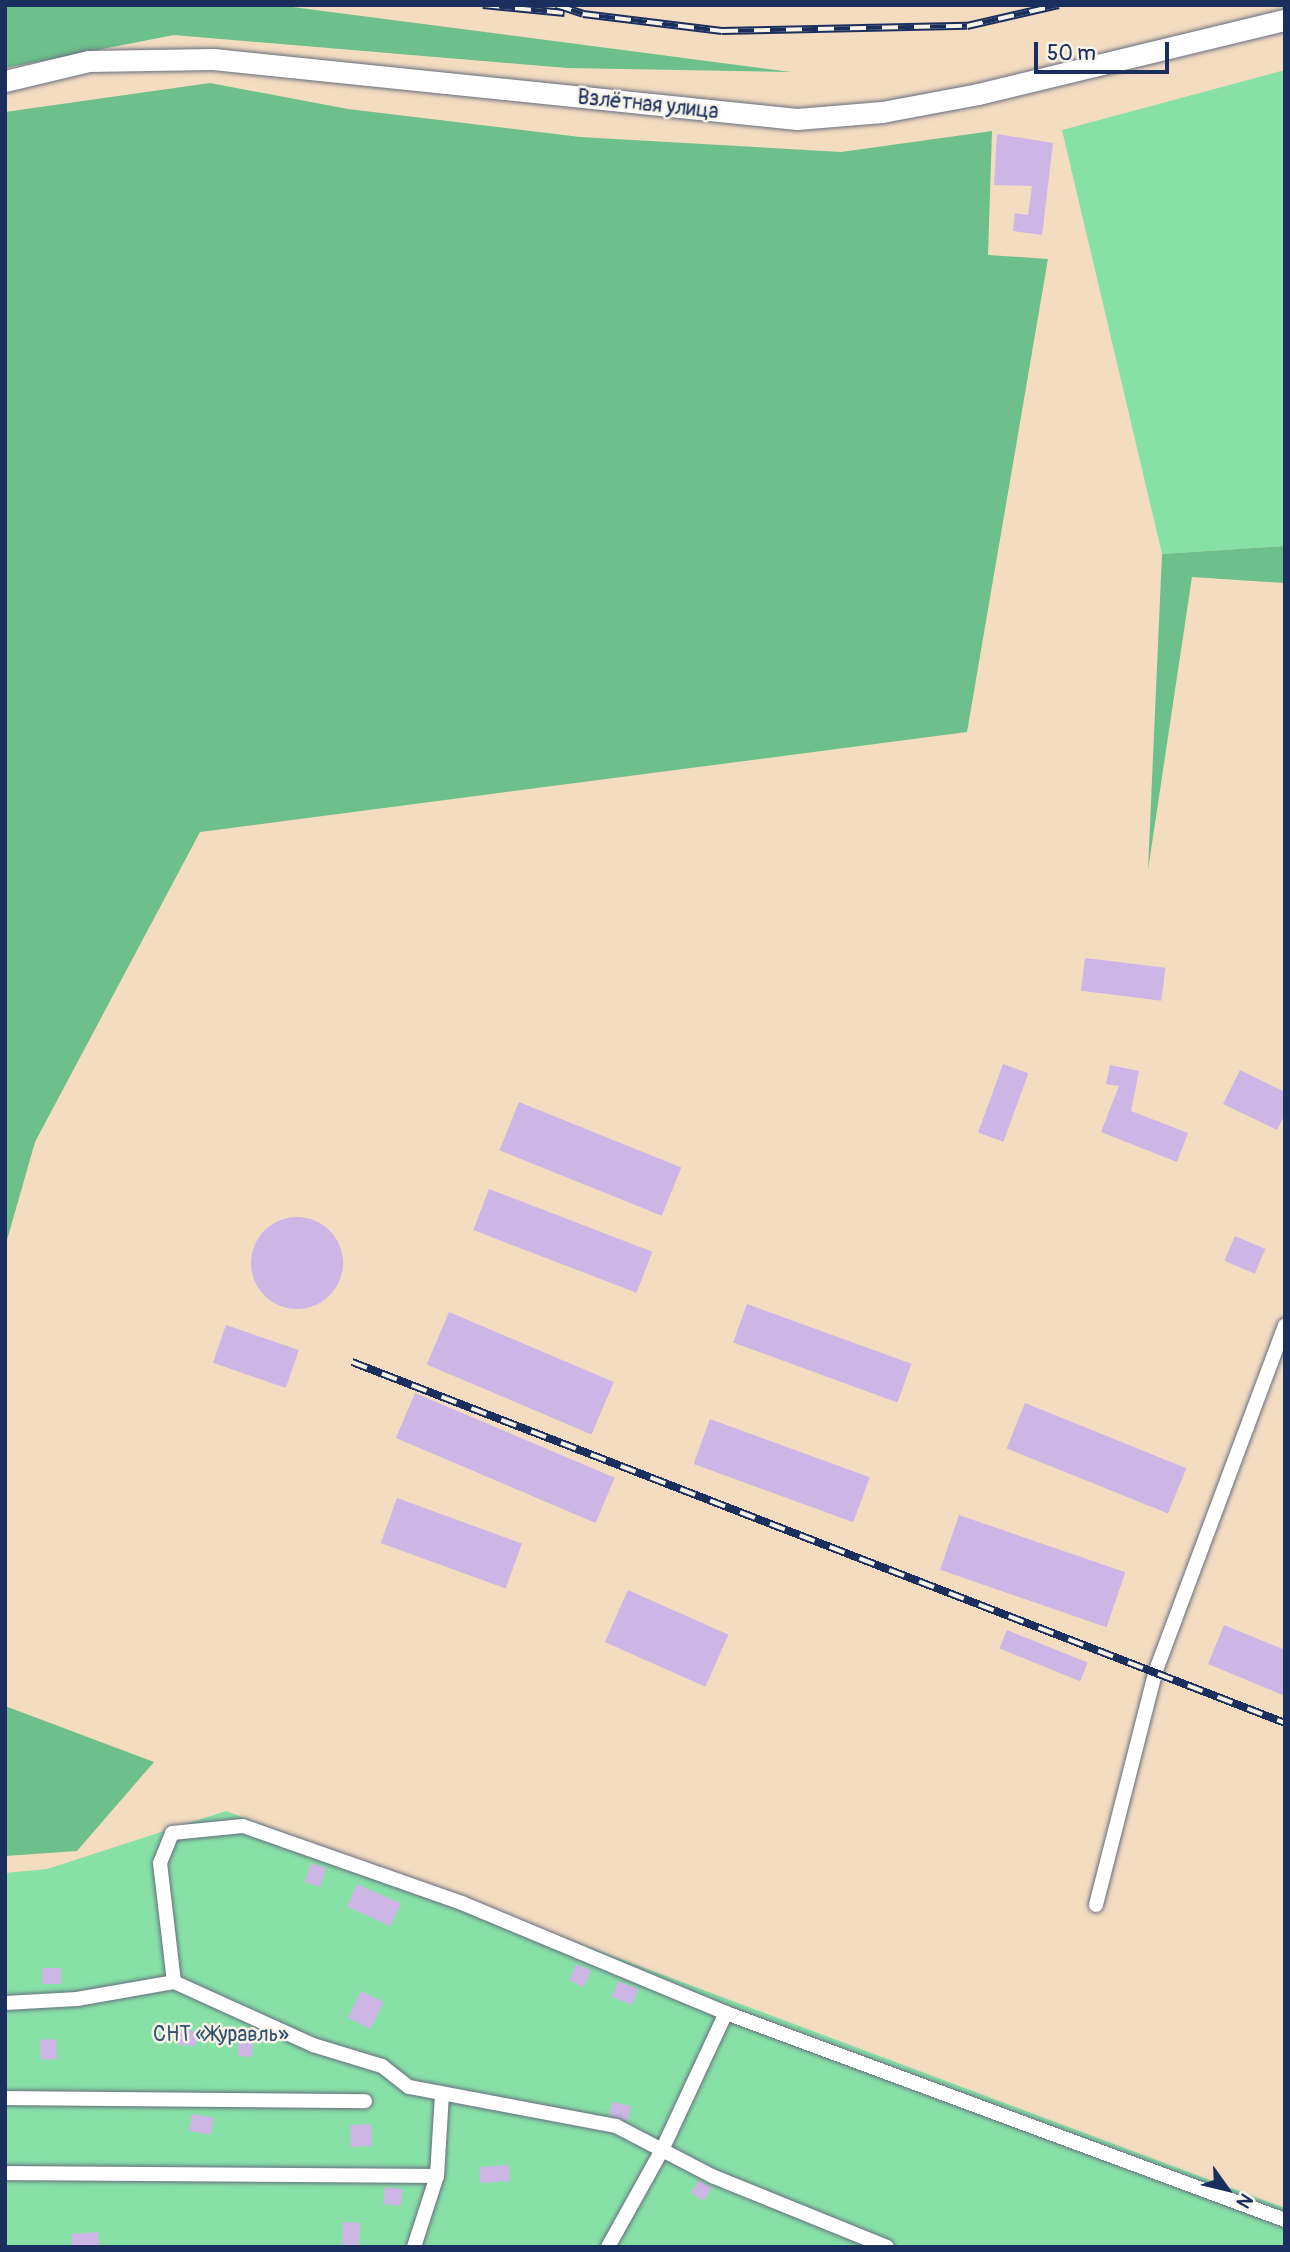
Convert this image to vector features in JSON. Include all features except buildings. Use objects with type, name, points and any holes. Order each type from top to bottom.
[{"type":"street","name":"Взлётная улица","points":[[5,81],[89,61],[212,59],[797,119],[882,112],[978,94],[1285,20]]},
{"type":"street","points":[[1096,1905],[1154,1673],[1285,1325]]},
{"type":"street","points":[[174,1982],[160,1863],[172,1833],[243,1826],[464,1904],[726,2012],[1285,2220]]},
{"type":"street","points":[[5,2003],[77,1999],[174,1982],[313,2045],[383,2066],[409,2087],[616,2126],[817,2222],[887,2247]]},
{"type":"street","points":[[608,2247],[662,2150],[726,2012]]},
{"type":"street","points":[[414,2247],[437,2176],[442,2094]]},
{"type":"street","points":[[5,2098],[365,2101]]},
{"type":"street","points":[[5,2173],[437,2176]]},
{"type":"green space","points":[[5,5],[277,5],[791,72],[567,68],[174,35],[5,68]]},
{"type":"green space","points":[[1285,70],[1285,546],[1162,554],[1062,130]]},
{"type":"green space","points":[[210,83],[348,109],[580,137],[841,152],[992,131],[988,255],[1048,259],[967,732],[200,832],[35,1142],[5,1247],[5,112]]},
{"type":"green space","points":[[1285,546],[1285,583],[1192,577],[1148,870],[1162,554]]},
{"type":"green space","points":[[5,1706],[154,1762],[77,1851],[5,1856]]},
{"type":"green space","name":"СНТ «Журавль»","points":[[226,1811],[1285,2208],[1285,2247],[5,2247],[5,1873],[47,1869]]},
{"type":"railway","points":[[483,5],[565,13]]},
{"type":"railway","points":[[556,5],[583,14],[722,31],[967,26],[1059,5]]},
{"type":"railway","points":[[352,1362],[1285,1723]]}]
